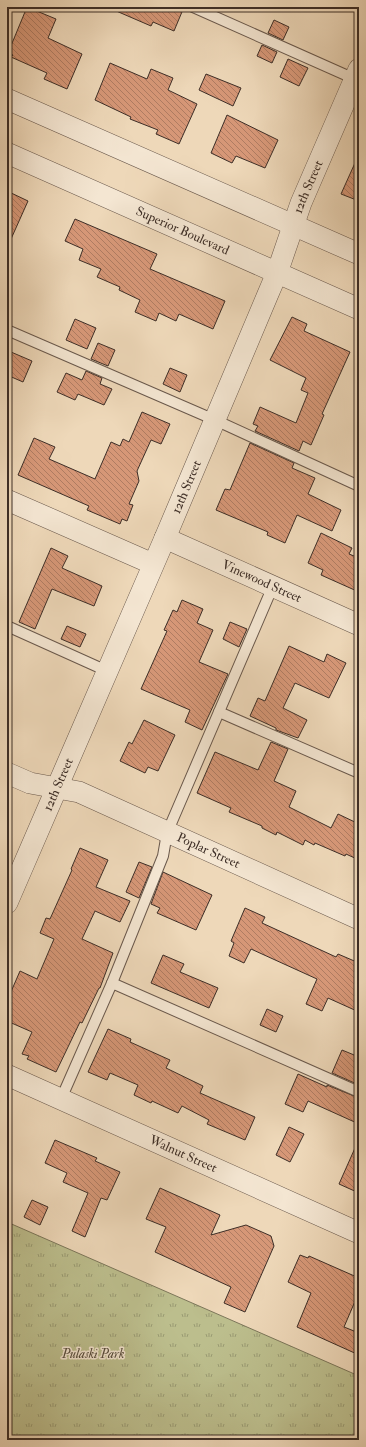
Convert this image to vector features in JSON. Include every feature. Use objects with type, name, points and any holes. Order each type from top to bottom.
[{"type":"street","name":"12th Street","points":[[7,903],[165,538],[277,273],[301,203],[358,76]]},
{"type":"street","points":[[7,98],[359,254]]},
{"type":"street","name":"Superior Boulevard","points":[[7,153],[359,309]]},
{"type":"street","points":[[7,500],[153,564]]},
{"type":"street","name":"Vinewood Street","points":[[165,538],[359,625]]},
{"type":"street","name":"Poplar Street","points":[[7,773],[30,783],[56,789],[79,792],[359,919]]},
{"type":"street","name":"Walnut Street","points":[[7,1075],[359,1233]]},
{"type":"lane","points":[[193,7],[358,76]]},
{"type":"lane","points":[[7,330],[215,420],[359,486]]},
{"type":"lane","points":[[61,1099],[112,983],[163,856],[167,833],[273,586]]},
{"type":"lane","points":[[7,626],[107,671]]},
{"type":"lane","points":[[219,712],[359,773]]},
{"type":"lane","points":[[112,983],[359,1092]]},
{"type":"green space","name":"Pulaski Park","points":[[7,1222],[359,1376],[359,1440],[7,1440]]},
{"type":"building","points":[[27,7],[56,19],[48,38],[82,54],[67,89],[44,79],[47,73],[11,57],[13,55],[8,53]]},
{"type":"building","points":[[107,7],[184,7],[174,31],[153,22],[151,26]]},
{"type":"building","points":[[274,20],[289,27],[283,40],[268,33]]},
{"type":"building","points":[[262,45],[277,52],[272,63],[257,56]]},
{"type":"building","points":[[288,59],[308,68],[299,86],[280,77]]},
{"type":"building","points":[[110,63],[147,79],[151,69],[173,78],[168,90],[197,104],[179,144],[156,134],[158,130],[130,119],[131,117],[95,100]]},
{"type":"building","points":[[206,74],[241,88],[233,106],[199,90]]},
{"type":"building","points":[[227,115],[278,140],[265,168],[236,156],[232,163],[211,153]]},
{"type":"building","points":[[359,154],[359,201],[341,194]]},
{"type":"building","points":[[7,191],[28,201],[7,248]]},
{"type":"building","points":[[75,219],[157,254],[150,269],[225,301],[213,329],[179,314],[176,321],[159,313],[156,321],[135,312],[140,300],[119,290],[120,287],[97,277],[101,269],[79,260],[83,249],[65,241]]},
{"type":"building","points":[[292,317],[307,324],[304,331],[350,352],[322,414],[324,415],[311,445],[303,441],[299,451],[255,431],[258,426],[253,424],[260,407],[296,423],[308,393],[301,390],[306,378],[270,360]]},
{"type":"building","points":[[75,319],[96,328],[87,349],[66,340]]},
{"type":"building","points":[[98,343],[115,350],[108,366],[91,359]]},
{"type":"building","points":[[11,352],[32,361],[23,382],[7,375],[7,361]]},
{"type":"building","points":[[170,368],[187,375],[180,392],[163,384]]},
{"type":"building","points":[[86,371],[102,378],[100,384],[112,389],[104,405],[78,394],[75,400],[57,392],[66,373],[82,380]]},
{"type":"building","points":[[142,412],[170,424],[161,444],[151,440],[137,471],[139,481],[129,504],[133,505],[127,521],[122,519],[120,524],[87,510],[89,506],[18,475],[34,438],[55,447],[49,459],[95,479],[111,442],[120,446],[123,439],[129,442]]},
{"type":"building","points":[[250,443],[294,463],[292,468],[315,478],[308,494],[341,510],[332,531],[297,515],[285,543],[267,535],[268,532],[216,510],[225,489],[230,490]]},
{"type":"building","points":[[321,533],[352,548],[349,554],[359,558],[359,592],[321,575],[323,570],[308,563]]},
{"type":"building","points":[[51,548],[68,556],[62,568],[102,586],[94,606],[52,589],[35,629],[19,622]]},
{"type":"building","points":[[182,600],[203,609],[197,623],[213,630],[199,662],[228,674],[202,730],[185,722],[190,710],[141,689],[167,631],[164,630],[173,610],[177,612]]},
{"type":"building","points":[[230,622],[247,629],[239,647],[223,639]]},
{"type":"building","points":[[67,626],[86,634],[80,647],[61,639]]},
{"type":"building","points":[[289,646],[324,662],[327,654],[346,663],[329,698],[295,683],[283,708],[307,720],[298,738],[276,730],[276,728],[250,716],[258,698],[265,701]]},
{"type":"building","points":[[144,720],[175,735],[158,771],[148,767],[145,773],[120,761],[129,742],[132,744]]},
{"type":"building","points":[[271,742],[288,749],[274,781],[296,791],[289,807],[331,828],[338,814],[359,824],[359,860],[346,854],[345,856],[315,843],[314,845],[305,840],[303,845],[277,832],[276,835],[262,828],[262,826],[229,812],[231,808],[197,793],[215,752],[258,770]]},
{"type":"building","points":[[80,848],[108,860],[96,887],[130,901],[120,922],[95,911],[82,939],[113,953],[100,988],[82,1023],[80,1022],[56,1072],[27,1059],[29,1056],[22,1054],[32,1032],[7,1021],[7,1001],[20,971],[37,979],[54,939],[40,933],[46,918],[50,919]]},
{"type":"building","points":[[139,862],[152,867],[139,898],[126,892]]},
{"type":"building","points":[[163,872],[212,895],[196,930],[157,913],[160,908],[151,904]]},
{"type":"building","points":[[245,908],[265,917],[262,923],[336,957],[338,954],[359,963],[359,1012],[328,998],[322,1011],[306,1004],[317,979],[251,949],[244,963],[229,956],[234,943],[231,941]]},
{"type":"building","points":[[163,955],[184,964],[180,972],[218,988],[209,1008],[151,983]]},
{"type":"building","points":[[267,1009],[283,1016],[276,1032],[260,1025]]},
{"type":"building","points":[[108,1029],[131,1039],[130,1042],[170,1060],[166,1068],[203,1086],[200,1093],[255,1117],[245,1140],[207,1124],[209,1120],[182,1106],[178,1113],[152,1101],[151,1103],[134,1095],[138,1085],[110,1073],[107,1080],[88,1072]]},
{"type":"building","points":[[342,1050],[359,1057],[359,1085],[332,1073]]},
{"type":"building","points":[[298,1074],[327,1087],[327,1085],[359,1098],[359,1124],[308,1101],[303,1112],[285,1104]]},
{"type":"building","points":[[289,1127],[304,1134],[290,1162],[276,1155]]},
{"type":"building","points":[[359,1139],[359,1193],[339,1184]]},
{"type":"building","points":[[55,1140],[97,1158],[95,1161],[120,1172],[107,1200],[101,1198],[85,1237],[72,1231],[88,1193],[63,1182],[67,1173],[45,1163]]},
{"type":"building","points":[[160,1188],[220,1215],[211,1235],[246,1225],[271,1236],[274,1246],[245,1312],[224,1303],[231,1287],[155,1252],[166,1227],[146,1219]]},
{"type":"building","points":[[32,1200],[48,1207],[40,1225],[24,1217]]},
{"type":"building","points":[[300,1255],[308,1258],[309,1256],[359,1278],[359,1292],[344,1327],[359,1333],[359,1355],[297,1327],[311,1293],[288,1282]]}]
